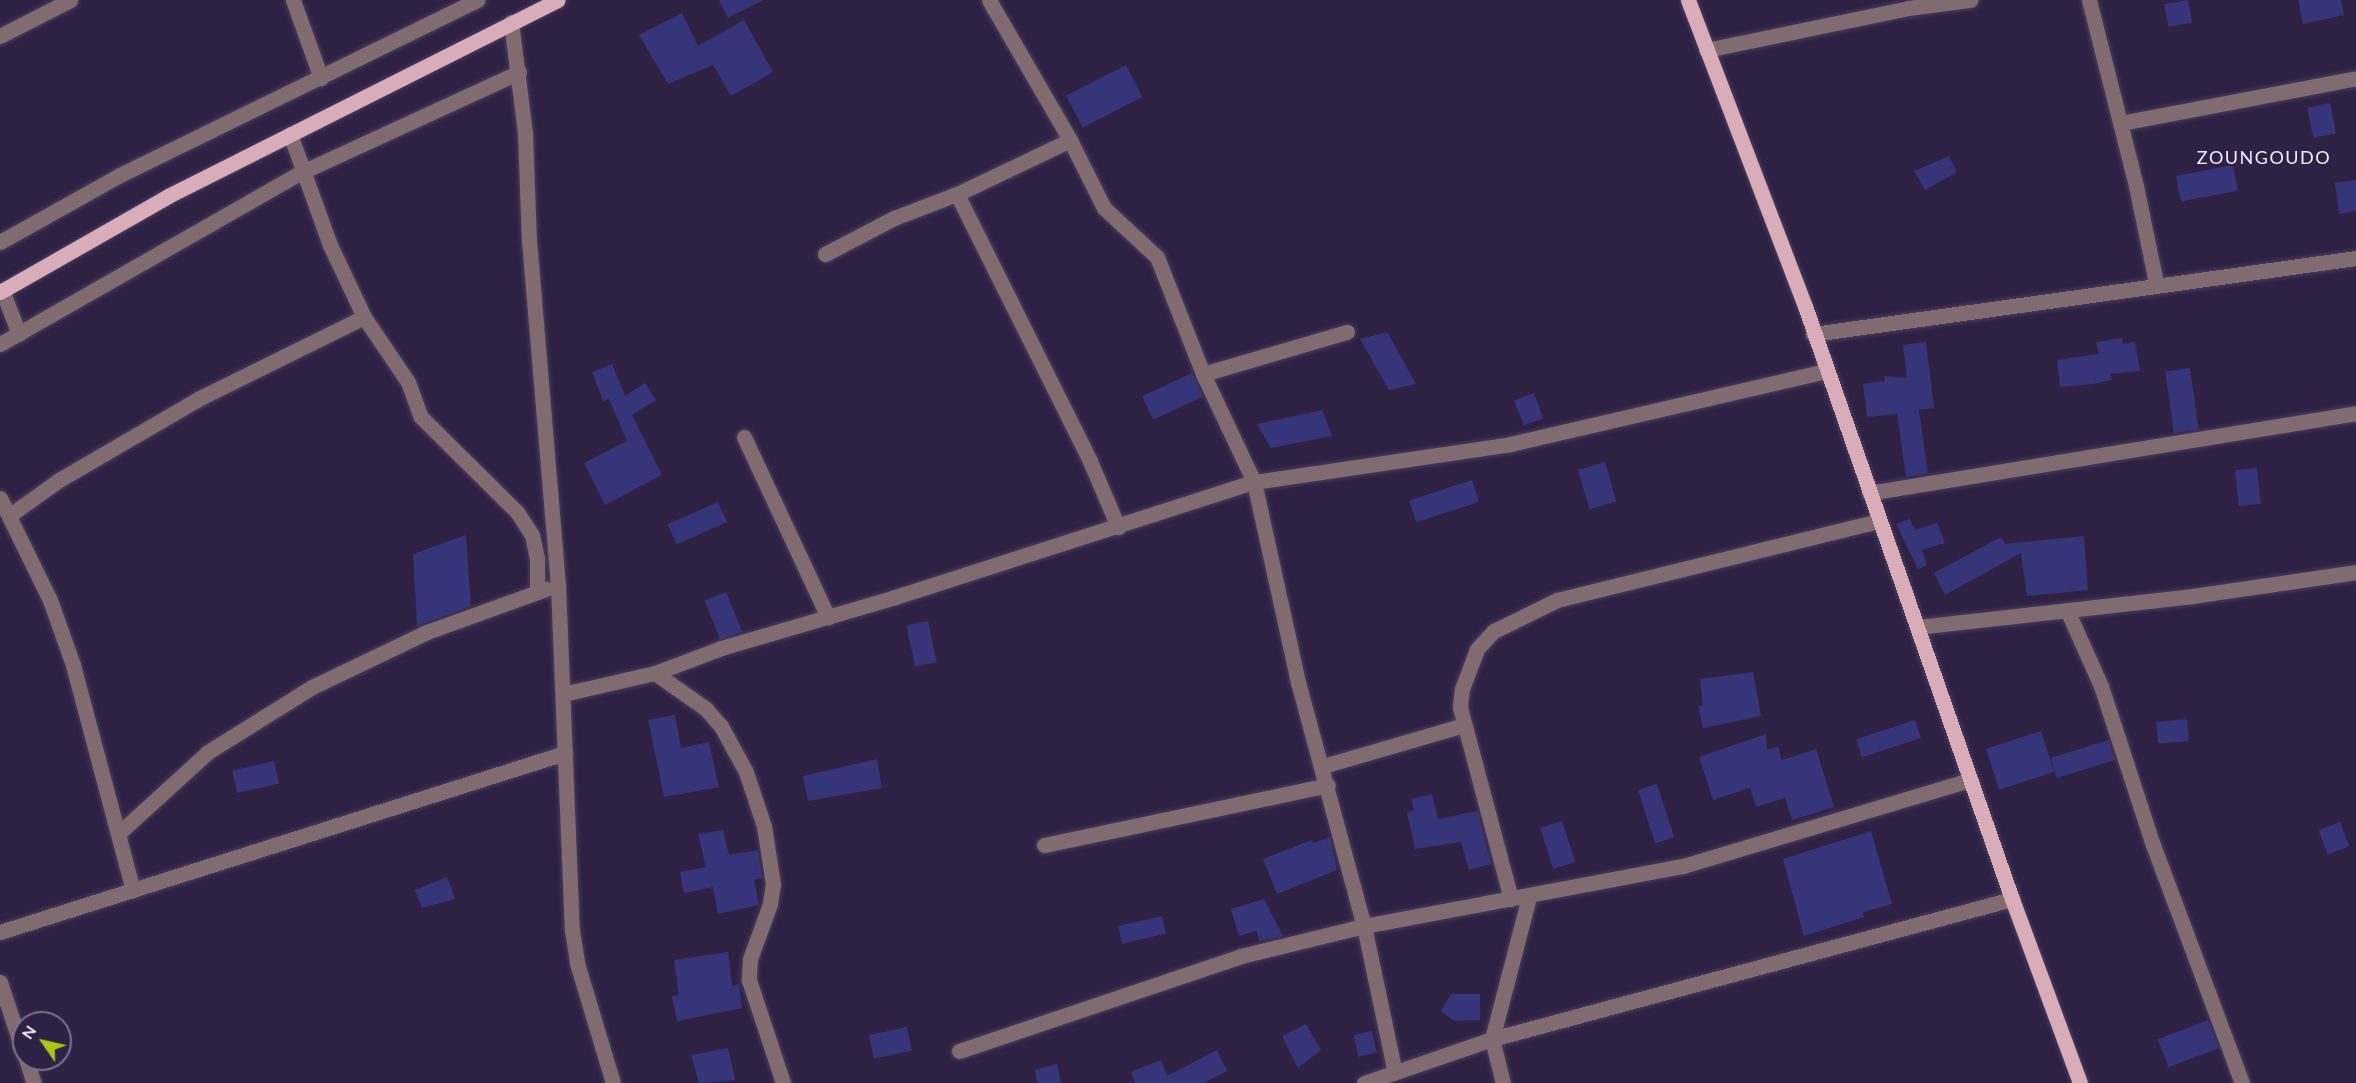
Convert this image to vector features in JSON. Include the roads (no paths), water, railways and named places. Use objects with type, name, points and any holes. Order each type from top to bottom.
[{"type":"main road","points":[[1,291],[168,196],[558,0]]},
{"type":"main road","points":[[1688,0],[1813,334],[2012,899],[2080,1083]]},
{"type":"street","points":[[0,36],[70,0]]},
{"type":"street","points":[[293,0],[321,78]]},
{"type":"street","points":[[0,242],[120,175],[477,0]]},
{"type":"street","points":[[989,0],[1070,140],[1104,208],[1157,257],[1203,375],[1254,482],[1298,682],[1323,766],[1364,926],[1395,1073]]},
{"type":"street","points":[[1706,50],[1908,9],[1970,0]]},
{"type":"street","points":[[2089,0],[2121,123],[2156,283]]},
{"type":"street","points":[[512,22],[519,72],[558,585],[577,963],[613,1083]]},
{"type":"street","points":[[0,344],[302,172],[519,72]]},
{"type":"street","points":[[2121,123],[2356,78]]},
{"type":"street","points":[[290,134],[302,172],[364,317],[399,365],[426,424],[517,512],[532,535],[537,558],[537,592]]},
{"type":"street","points":[[825,254],[894,218],[957,194],[1070,140]]},
{"type":"street","points":[[957,194],[1090,461],[1118,527]]},
{"type":"street","points":[[1813,334],[2156,283],[2356,258]]},
{"type":"street","points":[[1,291],[19,334]]},
{"type":"street","points":[[10,515],[60,480],[198,399],[364,317]]},
{"type":"street","points":[[1203,375],[1347,332]]},
{"type":"street","points":[[563,694],[655,673],[721,648],[1118,527],[1254,482],[1510,444],[1826,372]]},
{"type":"street","points":[[1869,493],[2356,413]]},
{"type":"street","points":[[744,437],[828,617]]},
{"type":"street","points":[[0,498],[50,600],[73,665],[133,890]]},
{"type":"street","points":[[1511,899],[1460,707],[1462,689],[1477,649],[1494,631],[1519,616],[1557,600],[1621,582],[1879,520]]},
{"type":"street","points":[[1917,627],[2356,572]]},
{"type":"street","points":[[119,833],[208,752],[292,699],[382,651],[558,585]]},
{"type":"street","points":[[2067,610],[2102,686],[2153,845],[2242,1083]]},
{"type":"street","points":[[655,673],[706,709],[721,726],[746,772],[764,826],[773,884],[770,904],[750,959],[749,980],[783,1083]]},
{"type":"street","points":[[1323,766],[1464,725]]},
{"type":"street","points":[[0,932],[565,753]]},
{"type":"street","points":[[959,1051],[1209,966],[1364,926],[1530,897],[1683,866],[1970,780]]},
{"type":"street","points":[[1044,845],[1328,785]]},
{"type":"street","points":[[1503,1083],[1492,1039],[1530,897]]},
{"type":"street","points":[[1364,1083],[1492,1039],[2012,899]]},
{"type":"street","points":[[0,982],[12,1018]]},
{"type":"district","name":"ZOUNGOUDO","points":[[2264,157]]}]
